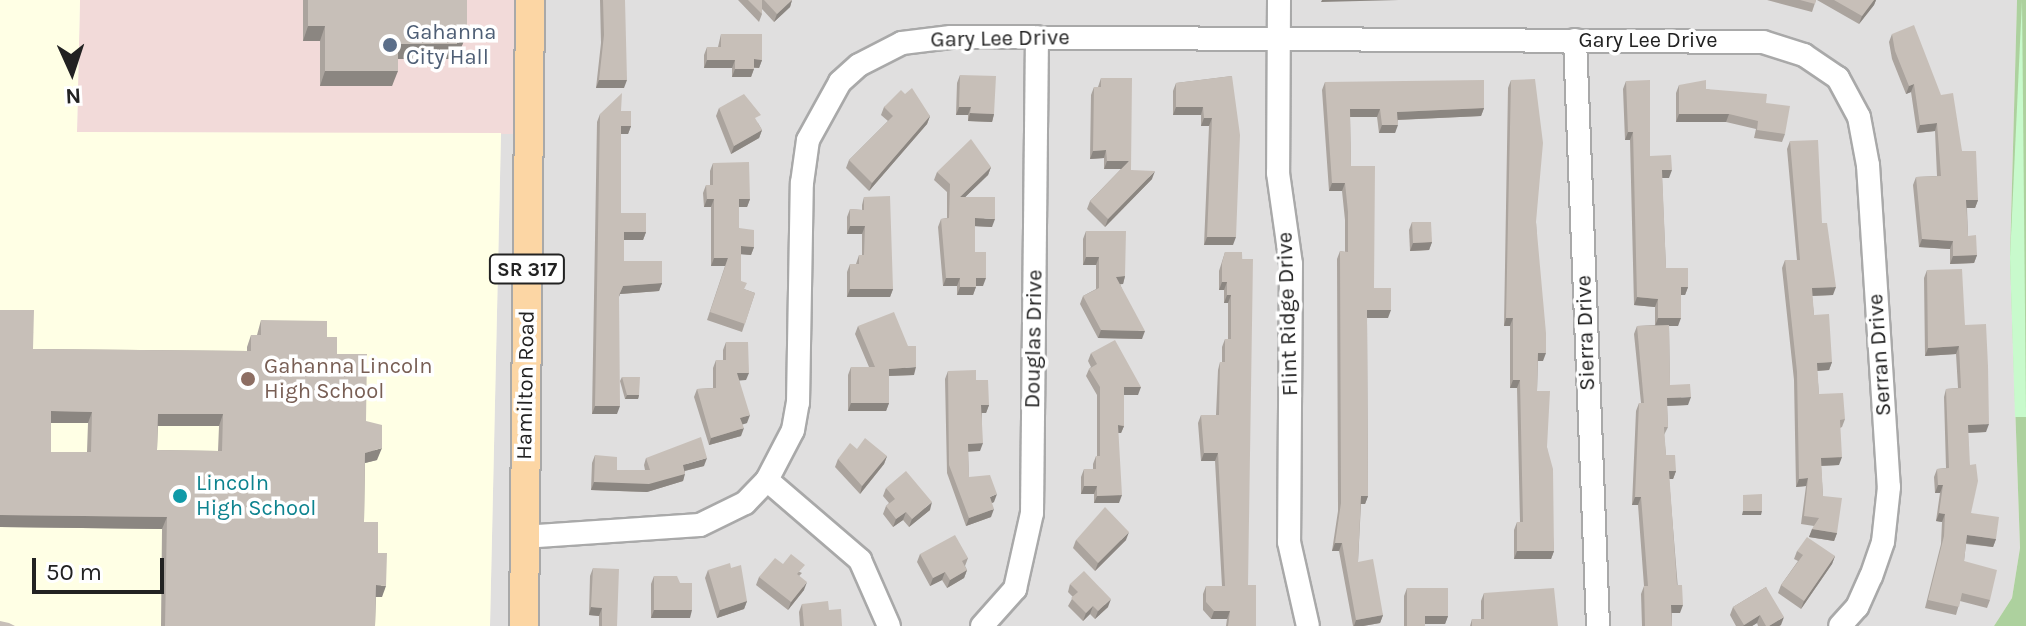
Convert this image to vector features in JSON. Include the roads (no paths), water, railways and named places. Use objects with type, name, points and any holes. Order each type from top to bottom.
[{"type":"main road","name":"Hamilton Road","points":[[524,626],[530,0]]},
{"type":"street","name":"Flint Ridge Drive","points":[[1279,0],[1278,173],[1291,264],[1289,542],[1308,626]]},
{"type":"street","name":"Gary Lee Drive","points":[[523,537],[700,525],[745,503],[767,480],[796,421],[803,163],[826,101],[859,65],[902,43],[951,37],[1763,42],[1804,55],[1838,78]]},
{"type":"street","name":"Douglas Drive","points":[[982,626],[1015,589],[1032,513],[1037,37]]},
{"type":"street","name":"Sierra Drive","points":[[1575,40],[1598,626]]},
{"type":"street","name":"Serran Drive","points":[[1838,78],[1859,117],[1868,165],[1889,487],[1883,542],[1857,607],[1840,626]]},
{"type":"street","points":[[767,480],[860,560],[889,626]]},
{"type":"place","name":"Gahanna City Hall","points":[[390,45]]},
{"type":"place","name":"Gahanna Lincoln High School","points":[[248,379]]},
{"type":"place","name":"Lincoln High School","points":[[180,496]]}]
